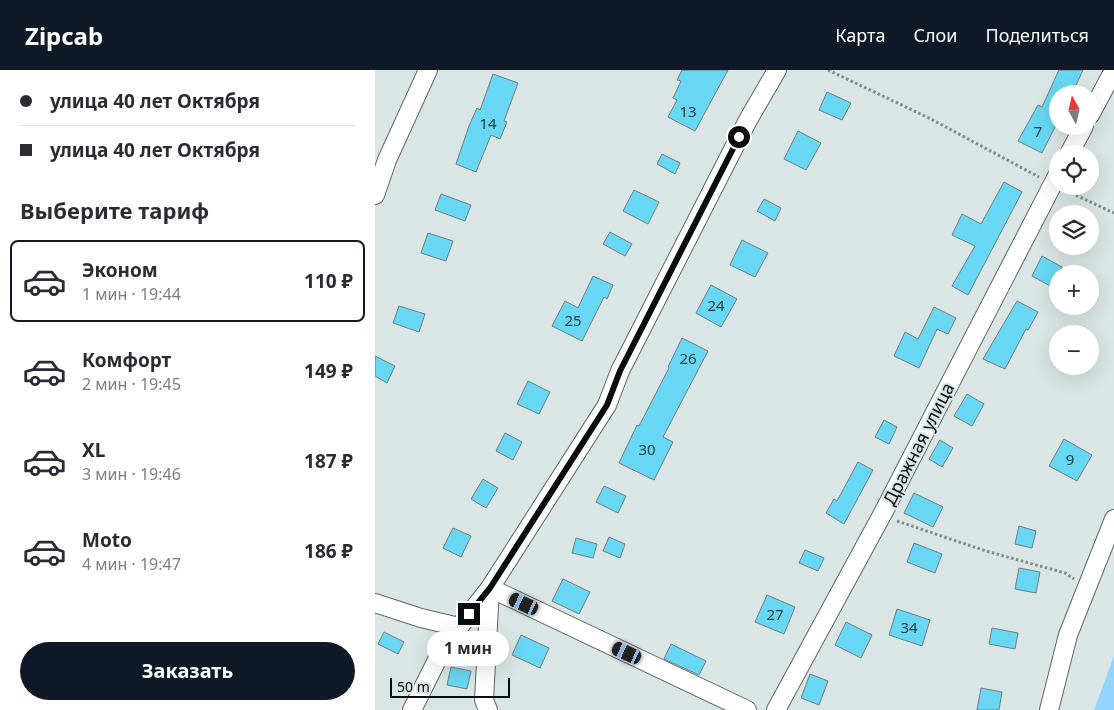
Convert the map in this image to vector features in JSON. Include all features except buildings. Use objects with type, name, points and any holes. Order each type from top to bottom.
[{"type":"street","points":[[375,195],[387,160],[428,70]]},
{"type":"street","points":[[413,710],[444,646],[490,588],[607,405],[624,362],[748,120],[777,70]]},
{"type":"street","points":[[1099,98],[1114,70]]},
{"type":"street","name":"Дражная улица","points":[[776,710],[881,516],[1049,192]]},
{"type":"street","points":[[1049,710],[1068,635],[1114,519]]},
{"type":"street","points":[[488,710],[484,700],[490,588]]},
{"type":"street","points":[[490,588],[747,710]]},
{"type":"street","points":[[375,603],[421,618],[459,627]]},
{"type":"path","points":[[829,70],[1049,177]]},
{"type":"path","points":[[1082,195],[1114,213]]},
{"type":"path","points":[[881,516],[986,551],[1065,574],[1087,588]]},
{"type":"water","points":[[1114,656],[1114,710],[1094,710]]},
{"type":"route","points":[[469,614],[490,588],[607,405],[620,371],[739,137]]}]
